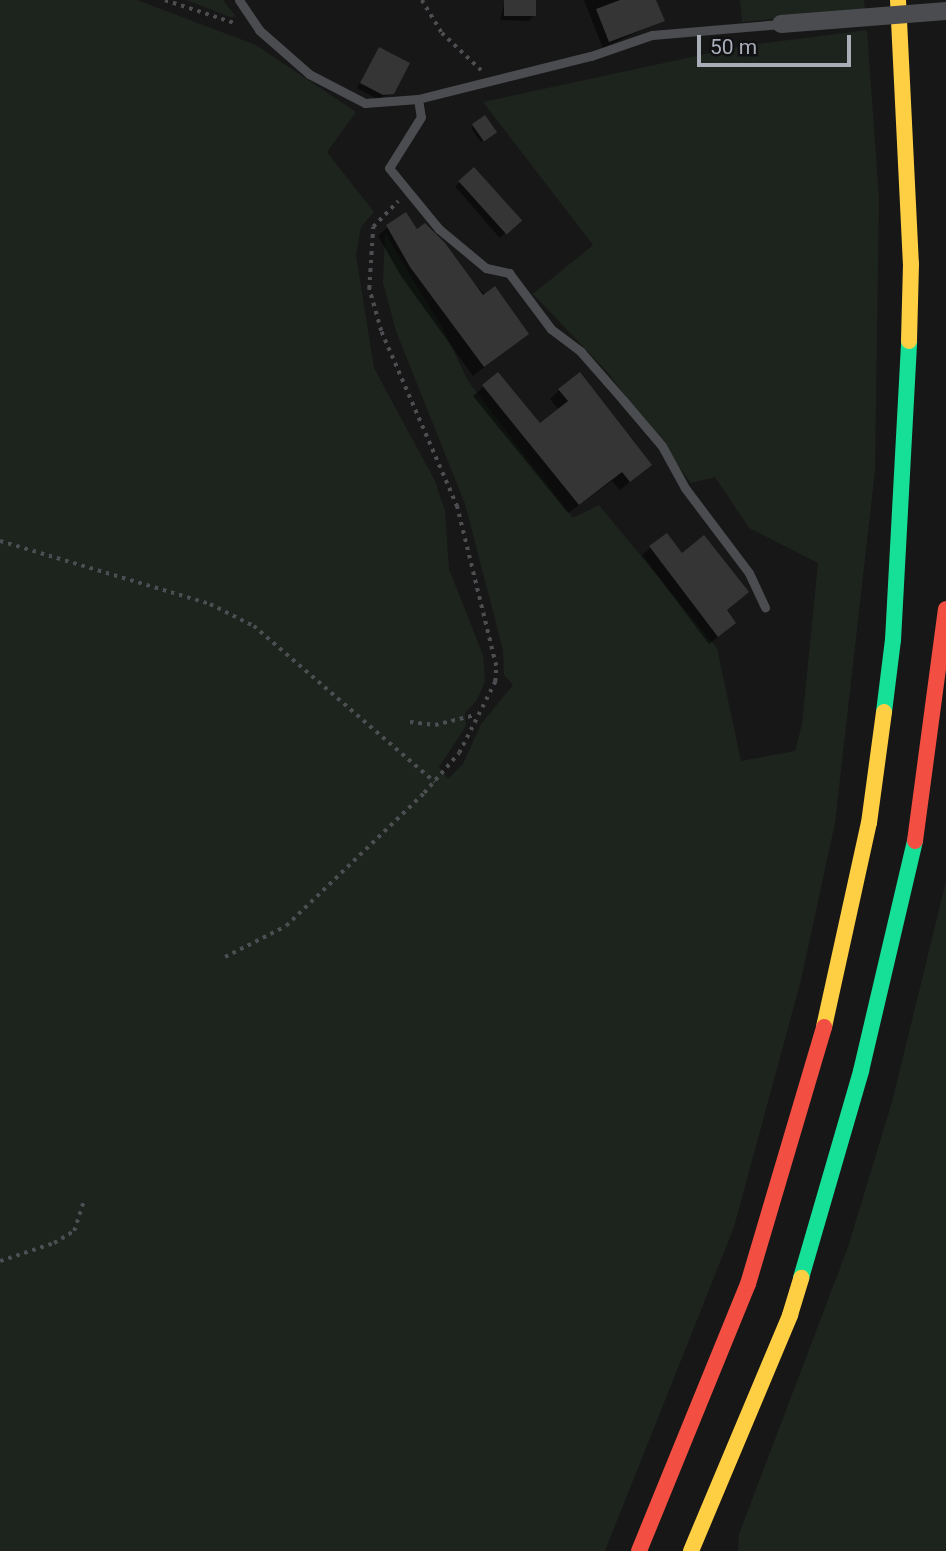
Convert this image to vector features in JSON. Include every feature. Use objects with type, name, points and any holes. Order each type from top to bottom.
[{"type":"highway","points":[[639,1551],[748,1284],[816,1064],[869,823],[892,640],[907,436],[911,264],[898,0]]},
{"type":"highway","points":[[691,1551],[790,1315],[861,1071],[918,830],[946,609]]},
{"type":"street","points":[[781,24],[946,11]]},
{"type":"lane","points":[[239,0],[259,30],[309,74],[365,103],[418,99],[492,81],[652,35],[781,24]]},
{"type":"lane","points":[[418,99],[421,117],[389,168],[439,229],[477,261],[509,273],[551,329],[581,352],[623,400],[662,446],[685,488],[758,588],[765,607]]},
{"type":"path","points":[[165,0],[259,30]]},
{"type":"path","points":[[422,0],[442,33],[492,81]]},
{"type":"path","points":[[225,957],[286,926],[435,782],[459,753],[475,715],[495,682],[496,666],[457,507],[382,331],[369,289],[373,227],[406,191]]},
{"type":"path","points":[[0,541],[210,604],[254,626],[435,782]]},
{"type":"path","points":[[411,722],[435,725],[475,715]]},
{"type":"path","points":[[0,1261],[54,1243],[74,1231],[84,1200]]},
{"type":"shaded area","points":[[0,0],[137,0],[256,45],[356,112],[327,152],[374,212],[361,227],[356,255],[374,368],[435,481],[445,511],[449,569],[483,655],[485,681],[477,700],[465,713],[466,726],[439,767],[448,779],[463,764],[481,724],[513,685],[504,675],[503,650],[465,504],[396,331],[383,283],[385,233],[444,331],[468,381],[573,518],[599,505],[717,648],[741,761],[795,751],[802,724],[818,563],[749,528],[715,477],[691,483],[608,373],[533,294],[593,245],[483,102],[743,46],[867,30],[879,198],[875,471],[835,823],[801,980],[734,1227],[605,1551],[0,1551]]},
{"type":"shaded area","points":[[186,0],[223,0],[236,17],[230,17]]},
{"type":"shaded area","points":[[740,0],[864,0],[865,9],[742,22]]},
{"type":"shaded area","points":[[946,881],[946,1551],[738,1551],[739,1534],[848,1247],[892,1102]]},
{"type":"building","points":[[504,0],[536,0],[536,16],[504,16]]},
{"type":"building","points":[[620,0],[656,0],[665,21],[609,42],[596,9]]},
{"type":"building","points":[[379,47],[410,63],[394,94],[383,95],[360,83]]},
{"type":"building","points":[[485,115],[497,132],[484,141],[472,124]]},
{"type":"building","points":[[474,167],[522,221],[507,235],[458,181]]},
{"type":"building","points":[[406,212],[417,229],[425,223],[445,243],[483,295],[495,286],[529,334],[484,367],[410,267],[386,225]]},
{"type":"building","points":[[498,372],[540,423],[568,401],[558,389],[580,372],[652,465],[630,482],[622,472],[579,505],[482,385]]},
{"type":"building","points":[[667,533],[682,553],[704,535],[749,592],[727,610],[736,623],[718,637],[649,546]]},
{"type":"traffic: fast","points":[[884,712],[893,640],[909,341]]},
{"type":"traffic: fast","points":[[801,1278],[861,1071],[915,841]]},
{"type":"traffic: slow","points":[[898,0],[911,264],[909,341]]},
{"type":"traffic: slow","points":[[824,1027],[869,823],[884,712]]},
{"type":"traffic: slow","points":[[691,1551],[790,1315],[801,1278]]},
{"type":"traffic: jam","points":[[915,841],[946,609]]},
{"type":"traffic: jam","points":[[639,1551],[748,1284],[824,1027]]}]
